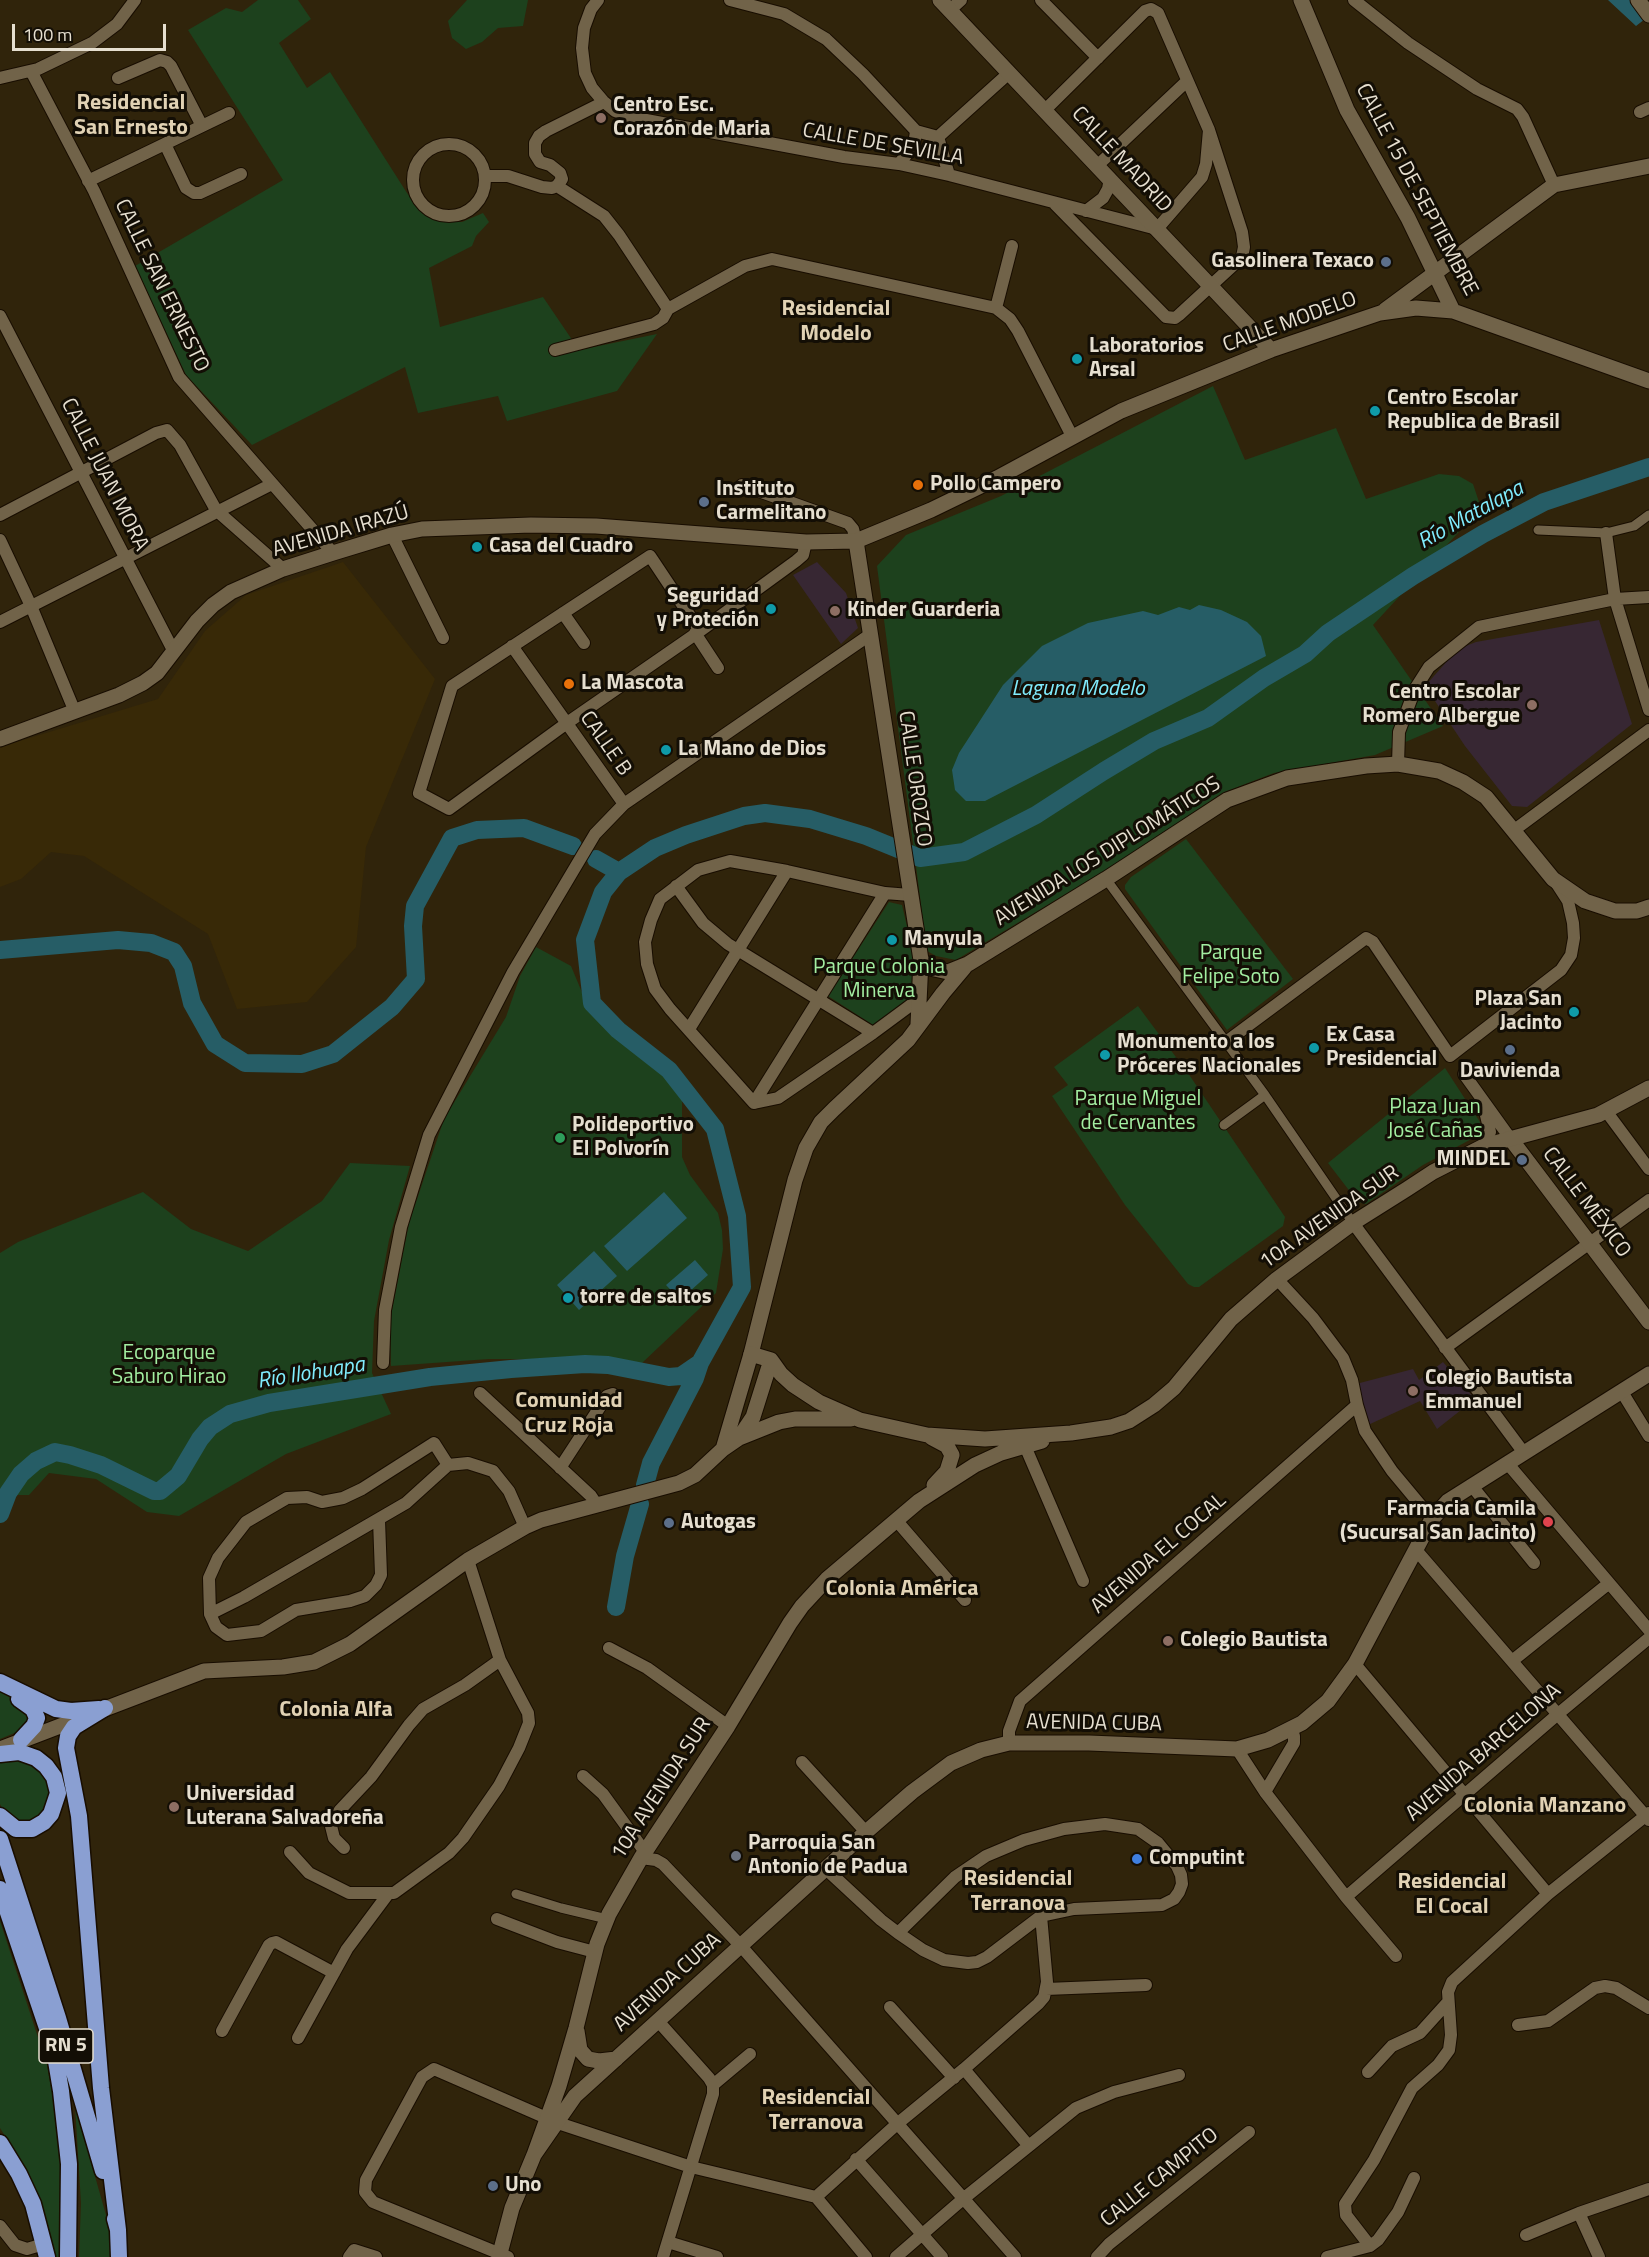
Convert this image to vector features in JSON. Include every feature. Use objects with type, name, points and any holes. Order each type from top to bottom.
[{"type":"highway","points":[[0,1682],[56,1709],[82,1711],[105,1708]]},
{"type":"highway","points":[[0,1688],[29,1704],[36,1715],[34,1726],[21,1740]]},
{"type":"highway","points":[[105,1708],[74,1727],[68,1736],[66,1748],[79,1816],[101,2088],[118,2230]]},
{"type":"highway","points":[[0,1754],[19,1752],[36,1758],[54,1777],[58,1793],[51,1814],[44,1822],[27,1831],[16,1829],[0,1816]]},
{"type":"highway","name":"RN 5","points":[[0,1839],[58,2018],[102,2168],[118,2230],[119,2257]]},
{"type":"highway","name":"RN 5","points":[[0,1888],[54,2049],[69,2164],[68,2257]]},
{"type":"highway","points":[[0,2143],[31,2198],[45,2251]]},
{"type":"street","points":[[0,78],[31,71],[92,43],[117,24],[135,0]]},
{"type":"street","points":[[486,176],[508,177],[552,188],[557,186],[562,179],[560,173],[550,165],[540,162],[535,154],[535,143],[546,131],[604,102],[592,88],[585,73],[582,48],[584,28],[591,9],[598,0]]},
{"type":"street","points":[[730,0],[784,14],[826,39],[863,74],[916,131],[938,137]]},
{"type":"street","points":[[1041,0],[1098,58]]},
{"type":"street","name":"CALLE 15 DE SEPTIEMBRE","points":[[1301,0],[1347,110],[1408,218],[1453,311],[1649,381]]},
{"type":"street","points":[[1354,0],[1408,43],[1477,89],[1517,109],[1523,117],[1554,185]]},
{"type":"street","points":[[1638,0],[1649,15]]},
{"type":"street","name":"CALLE MADRID","points":[[950,3],[1009,73],[1271,350]]},
{"type":"street","points":[[1045,110],[1145,11],[1151,9],[1158,14],[1209,130],[1242,232],[1244,247],[1242,257],[1175,318],[1166,317],[1055,204]]},
{"type":"street","points":[[118,78],[160,60],[167,62],[202,126]]},
{"type":"street","name":"CALLE SAN ERNESTO","points":[[31,71],[88,181],[179,377],[333,553]]},
{"type":"street","points":[[938,137],[1009,73]]},
{"type":"street","points":[[1098,165],[1187,81]]},
{"type":"street","name":"CALLE DE SEVILLA","points":[[604,102],[615,111],[630,117],[844,158],[899,164],[1157,229]]},
{"type":"street","points":[[88,181],[229,113]]},
{"type":"street","points":[[1157,229],[1202,177],[1206,164],[1209,130]]},
{"type":"street","points":[[899,164],[914,145],[916,131]]},
{"type":"street","points":[[938,137],[949,175]]},
{"type":"street","points":[[446,143],[460,144],[473,151],[482,162],[486,176],[485,191],[478,203],[467,213],[453,217],[439,215],[426,208],[417,197],[413,184],[414,169],[421,156],[432,147],[446,143]]},
{"type":"street","points":[[165,144],[186,188],[194,193],[200,193],[241,174]]},
{"type":"street","name":"CALLE MODELO","points":[[1380,313],[1554,185],[1649,166]]},
{"type":"street","points":[[1086,211],[1103,198],[1110,178]]},
{"type":"street","points":[[557,186],[604,216],[668,309]]},
{"type":"street","points":[[996,308],[1012,246]]},
{"type":"street","points":[[555,350],[654,324],[663,318],[668,309],[745,266],[772,259],[996,308],[1010,319],[1018,331],[1073,438]]},
{"type":"street","name":"CALLE MODELO","points":[[856,541],[931,510],[1121,411],[1271,350],[1380,313],[1416,308],[1453,311]]},
{"type":"street","name":"CALLE JUAN MORA","points":[[1,320],[82,471],[124,558],[174,652]]},
{"type":"street","points":[[0,515],[156,433],[167,430],[180,445],[216,510],[283,569]]},
{"type":"street","points":[[0,622],[272,483]]},
{"type":"street","points":[[742,485],[848,523],[853,529],[856,541]]},
{"type":"street","points":[[1538,530],[1606,533],[1634,526],[1649,515]]},
{"type":"street","name":"AVENIDA IRAZÚ","points":[[0,739],[119,695],[142,683],[157,673],[197,621],[231,592],[283,569],[393,534],[455,528],[596,526],[806,542],[856,541]]},
{"type":"street","points":[[1606,533],[1615,599],[1649,710]]},
{"type":"street","points":[[393,534],[443,638]]},
{"type":"street","points":[[0,540],[31,606],[75,712]]},
{"type":"street","name":"CALLE OROZCO","points":[[856,541],[921,960],[918,1024]]},
{"type":"street","points":[[718,668],[697,632],[650,556],[452,686],[419,793],[449,809],[567,723],[697,632],[796,561],[803,555],[806,542]]},
{"type":"street","points":[[1398,764],[1399,732],[1415,689],[1429,667],[1479,627],[1615,599],[1649,597]]},
{"type":"street","points":[[563,613],[584,643]]},
{"type":"street","points":[[383,1363],[385,1310],[400,1227],[429,1135],[513,972],[595,834],[624,804],[872,634]]},
{"type":"street","name":"CALLE B","points":[[512,646],[624,804]]},
{"type":"street","points":[[1513,831],[1649,730]]},
{"type":"street","name":"AVENIDA LOS DIPLOMÁTICOS","points":[[921,960],[930,968],[948,972],[968,964],[1106,879],[1227,800],[1287,778],[1366,766],[1398,764],[1438,771],[1463,782],[1485,797],[1553,879],[1585,901],[1615,911],[1637,911],[1649,907]]},
{"type":"street","points":[[754,1103],[670,1009],[656,989],[647,964],[645,942],[660,899],[698,870],[730,861],[885,893],[910,895]]},
{"type":"street","points":[[689,1029],[787,871]]},
{"type":"street","points":[[1106,879],[1265,1095],[1353,1223],[1524,1453]]},
{"type":"street","points":[[1226,1042],[1362,939],[1369,939],[1450,1056],[1561,970],[1571,955],[1574,938],[1571,912],[1568,901],[1553,879]]},
{"type":"street","points":[[676,886],[703,923],[728,945],[873,1032]]},
{"type":"street","points":[[754,1103],[885,893]]},
{"type":"street","name":"AVENIDA LOS DIPLOMÁTICOS","points":[[723,1449],[759,1331],[795,1180],[806,1148],[821,1122],[908,1040],[918,1024],[968,964]]},
{"type":"street","points":[[754,1103],[778,1098],[919,999]]},
{"type":"street","points":[[1464,1074],[1510,1138]]},
{"type":"street","name":"10A AVENIDA SUR","points":[[927,1435],[985,1439],[1071,1433],[1112,1426],[1129,1420],[1154,1405],[1174,1388],[1231,1319],[1277,1279],[1353,1223],[1433,1172],[1484,1146],[1587,1119],[1649,1088]]},
{"type":"street","points":[[1224,1125],[1265,1095]]},
{"type":"street","points":[[1482,1101],[1490,1132],[1484,1146]]},
{"type":"street","points":[[1606,1111],[1649,1168]]},
{"type":"street","name":"CALLE MÉXICO","points":[[1510,1138],[1649,1322]]},
{"type":"street","points":[[1445,1348],[1649,1200]]},
{"type":"street","points":[[1277,1279],[1313,1318],[1343,1358],[1352,1380],[1365,1431],[1392,1471],[1432,1519]]},
{"type":"street","points":[[759,1331],[771,1360],[781,1374],[806,1395],[860,1420]]},
{"type":"street","points":[[751,1354],[771,1360]]},
{"type":"street","points":[[739,1438],[753,1417],[771,1360]]},
{"type":"street","name":"AVENIDA CUBA","points":[[502,2256],[512,2208],[534,2155],[553,2121],[575,2096],[912,1792],[951,1763],[981,1750],[1009,1743],[1089,1743],[1237,1749],[1268,1740],[1302,1724],[1328,1701],[1355,1664],[1432,1519],[1448,1501],[1649,1374]]},
{"type":"street","points":[[1622,1392],[1649,1436]]},
{"type":"street","points":[[480,1393],[591,1496],[597,1505]]},
{"type":"street","points":[[560,1468],[607,1396],[613,1394]]},
{"type":"street","name":"AVENIDA EL COCAL","points":[[1009,1743],[1009,1731],[1020,1701],[1357,1405]]},
{"type":"street","points":[[0,1749],[204,1671],[283,1667],[314,1662],[350,1644],[468,1560],[525,1527],[679,1483],[695,1474],[739,1438],[779,1422],[795,1419],[860,1420],[927,1435]]},
{"type":"street","name":"10A AVENIDA SUR","points":[[553,2121],[595,1952],[607,1919],[643,1855],[728,1726],[802,1606],[840,1567],[919,1501],[975,1465],[1025,1446],[1071,1433]]},
{"type":"street","name":"10A AVENIDA SUR","points":[[919,1501],[947,1471],[952,1461],[952,1455],[947,1446],[927,1435]]},
{"type":"street","points":[[379,1520],[381,1575],[376,1585],[364,1596],[350,1601],[296,1610],[261,1631],[227,1635],[216,1627],[210,1614],[209,1578],[218,1558],[246,1522],[287,1498],[307,1497],[322,1502],[343,1498],[362,1489],[434,1443],[448,1465]]},
{"type":"street","points":[[1025,1446],[1083,1581]]},
{"type":"street","points":[[210,1614],[379,1520],[406,1503],[448,1465],[468,1463],[493,1471],[508,1491],[525,1527]]},
{"type":"street","points":[[1508,1464],[1649,1630]]},
{"type":"street","points":[[1472,1486],[1534,1563]]},
{"type":"street","points":[[896,1520],[965,1600]]},
{"type":"street","points":[[1370,2246],[1346,2215],[1345,2204],[1374,2160],[1412,2088],[1438,2065],[1449,2050],[1452,2035],[1448,1992],[1452,1982],[1548,1894],[1648,1816],[1416,1550]]},
{"type":"street","points":[[290,1852],[309,1873],[349,1893],[394,1893],[449,1853],[463,1838],[499,1786],[529,1723],[528,1713],[500,1660],[468,1560]]},
{"type":"street","points":[[1512,1661],[1608,1584]]},
{"type":"street","name":"AVENIDA BARCELONA","points":[[1346,1897],[1649,1638]]},
{"type":"street","points":[[609,1648],[647,1668],[728,1726]]},
{"type":"street","points":[[344,1848],[334,1838],[331,1826],[340,1810],[371,1777],[423,1708],[465,1685],[500,1660]]},
{"type":"street","points":[[1355,1664],[1548,1894]]},
{"type":"street","points":[[1265,1792],[1294,1743],[1291,1729]]},
{"type":"street","points":[[1237,1749],[1265,1792],[1346,1897],[1396,1956]]},
{"type":"street","points":[[802,1762],[866,1832]]},
{"type":"street","points":[[584,1776],[603,1794],[643,1855],[663,1864],[740,1945],[1015,2257]]},
{"type":"street","points":[[826,1869],[898,1933],[923,1950],[944,1960],[968,1963],[987,1957],[1041,1916],[1074,1909],[1162,1905],[1174,1899],[1179,1892],[1182,1884],[1181,1875],[1158,1844],[1138,1828],[1105,1824],[1064,1829],[1024,1840],[986,1856],[955,1877],[898,1933]]},
{"type":"street","points":[[298,2038],[347,1949],[388,1894]]},
{"type":"street","points":[[516,1894],[607,1919]]},
{"type":"street","points":[[816,2197],[856,2159],[954,2078],[1038,2004],[1046,1989],[1041,1916]]},
{"type":"street","points":[[497,1919],[557,1942],[595,1952]]},
{"type":"street","points":[[222,2031],[272,1942],[334,1973]]},
{"type":"street","points":[[1046,1989],[1146,1985]]},
{"type":"street","points":[[1518,2025],[1548,2021],[1595,1988],[1605,1986],[1616,1988],[1649,2008]]},
{"type":"street","points":[[1368,2072],[1392,2046],[1420,2033],[1448,2002]]},
{"type":"street","points":[[890,2007],[954,2078]]},
{"type":"street","points":[[658,2021],[713,2085]]},
{"type":"street","points":[[576,2028],[580,2050],[588,2059],[599,2061],[616,2059]]},
{"type":"street","points":[[663,2257],[713,2085],[750,2054]]},
{"type":"street","points":[[502,2256],[373,2202],[365,2192],[366,2180],[422,2077],[434,2069],[553,2121],[691,2167],[816,2197],[866,2257]]},
{"type":"street","points":[[964,2069],[1028,2145]]},
{"type":"street","points":[[896,2257],[1028,2145],[1076,2108],[1114,2092],[1179,2075]]},
{"type":"street","name":"CALLE CAMPITO","points":[[1097,2257],[1109,2244],[1249,2132]]},
{"type":"street","points":[[856,2159],[942,2257]]},
{"type":"street","points":[[1327,2257],[1370,2246],[1387,2229],[1414,2178]]},
{"type":"street","points":[[1526,2235],[1579,2213],[1648,2191]]},
{"type":"street","points":[[1579,2213],[1599,2257]]},
{"type":"street","points":[[0,2226],[15,2245],[45,2251]]},
{"type":"street","points":[[668,2242],[717,2257]]},
{"type":"street","points":[[349,2257],[354,2250],[376,2257]]},
{"type":"street","points":[[26,2257],[45,2251]]},
{"type":"shaded area","points":[[343,562],[435,679],[366,847],[356,947],[307,1002],[237,1009],[208,934],[84,856],[51,852],[21,879],[0,887],[0,747],[158,699],[205,631],[246,595]]},
{"type":"shaded area","name":"Kinder Guarderia","points":[[817,562],[846,593],[858,628],[841,644],[793,575]]},
{"type":"shaded area","name":"Centro Escolar Romero Albergue","points":[[1599,620],[1632,724],[1527,807],[1512,806],[1465,746],[1425,686],[1458,649],[1476,642]]},
{"type":"shaded area","name":"Colegio Bautista Emmanuel","points":[[1443,1362],[1475,1399],[1437,1429],[1420,1401],[1368,1425],[1356,1384],[1413,1369],[1419,1380]]},
{"type":"green space","points":[[258,0],[298,0],[311,19],[279,43],[307,88],[330,72],[422,213],[441,221],[462,222],[483,213],[489,222],[476,236],[472,246],[429,268],[440,327],[543,297],[579,350],[657,334],[617,391],[507,421],[498,396],[418,413],[405,367],[252,445],[186,375],[135,266],[283,180],[188,30],[226,8],[242,12]]},
{"type":"green space","points":[[467,0],[528,0],[523,26],[498,28],[482,42],[466,49],[452,38],[448,21]]},
{"type":"green space","points":[[1213,386],[1245,460],[1336,428],[1366,499],[1439,474],[1459,476],[1473,484],[1481,508],[1373,625],[1443,726],[1375,755],[1274,773],[1222,793],[1127,857],[956,960],[936,956],[927,951],[877,566],[906,535],[1001,496]]},
{"type":"green space","name":"Parque Felipe Soto","points":[[1186,839],[1293,979],[1227,1030],[1125,889],[1131,877]]},
{"type":"green space","name":"Parque Colonia Minerva","points":[[889,902],[902,905],[915,961],[915,972],[912,994],[907,1002],[873,1025],[828,996]]},
{"type":"green space","name":"Polideportivo El Polvorín","points":[[536,947],[571,966],[586,1002],[623,1041],[665,1073],[682,1094],[682,1157],[690,1175],[718,1213],[722,1230],[723,1249],[716,1293],[642,1363],[563,1359],[489,1359],[391,1366],[390,1321],[409,1223],[444,1119],[506,1017],[520,976]]},
{"type":"green space","name":"Parque Miguel de Cervantes","points":[[1138,1006],[1190,1076],[1285,1217],[1283,1226],[1199,1287],[1188,1284],[1125,1205],[1052,1096],[1068,1085],[1054,1067]]},
{"type":"green space","name":"Plaza Juan José Cañas","points":[[1445,1068],[1480,1122],[1479,1135],[1423,1165],[1366,1204],[1358,1202],[1328,1163]]},
{"type":"green space","name":"Ecoparque Saburo Hirao","points":[[350,1163],[410,1166],[389,1240],[374,1321],[372,1373],[391,1414],[286,1454],[179,1516],[147,1512],[96,1479],[49,1473],[29,1495],[0,1495],[0,1253],[18,1242],[143,1192],[191,1229],[248,1251],[322,1201]]},
{"type":"green space","points":[[0,1692],[20,1703],[29,1718],[24,1729],[0,1739]]},
{"type":"green space","points":[[8,1758],[27,1761],[41,1771],[50,1787],[49,1811],[24,1825],[3,1810],[0,1804],[0,1760]]},
{"type":"green space","points":[[0,1921],[47,2065],[61,2157],[63,2257],[52,2257],[18,2157],[0,2128]]},
{"type":"green space","points":[[75,2106],[110,2229],[112,2257],[79,2257],[81,2203]]},
{"type":"water","points":[[1608,0],[1631,0],[1645,19],[1636,26]]},
{"type":"water","name":"Laguna Modelo","points":[[1199,605],[1221,610],[1247,622],[1261,636],[1266,656],[985,801],[966,801],[955,790],[952,770],[959,753],[1003,685],[1042,646],[1088,623],[1143,611],[1158,615],[1179,607],[1190,610]]},
{"type":"water","points":[[664,1192],[687,1218],[627,1271],[604,1246]]},
{"type":"water","points":[[594,1251],[617,1276],[579,1310],[557,1285]]},
{"type":"water","points":[[695,1260],[708,1275],[680,1300],[666,1285]]},
{"type":"waterway","name":"Río Matalapa","points":[[645,1485],[651,1463],[695,1378],[700,1363],[742,1287],[737,1216],[715,1129],[669,1070],[618,1030],[592,1003],[585,940],[603,892],[619,872],[655,848],[686,835],[744,816],[765,813],[810,819],[866,836],[920,858],[964,852],[1036,815],[1154,741],[1208,718],[1264,678],[1305,654],[1328,633],[1413,576],[1483,534],[1544,502],[1649,467]]},
{"type":"waterway","points":[[0,950],[118,940],[151,943],[174,952],[183,966],[192,1003],[215,1044],[245,1063],[302,1064],[333,1054],[392,1007],[416,979],[413,926],[415,906],[452,838],[477,830],[524,828],[573,846]]},
{"type":"waterway","points":[[596,859],[619,872]]},
{"type":"waterway","name":"Río Ilohuapa","points":[[0,1514],[8,1493],[21,1474],[36,1461],[55,1452],[101,1465],[154,1491],[160,1491],[178,1476],[200,1439],[210,1427],[230,1414],[269,1403],[430,1377],[511,1369],[585,1364],[608,1365],[669,1377],[681,1376],[700,1363]]},
{"type":"waterway","points":[[616,1607],[625,1556],[640,1504]]},
{"type":"place","name":"Centro Esc. Corazón de Maria","points":[[601,118]]},
{"type":"place","name":"Gasolinera Texaco","points":[[1386,262]]},
{"type":"place","name":"Laboratorios Arsal","points":[[1077,359]]},
{"type":"place","name":"Centro Escolar Republica de Brasil","points":[[1375,411]]},
{"type":"place","name":"Pollo Campero","points":[[918,485]]},
{"type":"place","name":"Instituto Carmelitano","points":[[704,502]]},
{"type":"place","name":"Casa del Cuadro","points":[[477,547]]},
{"type":"place","name":"Seguridad y Proteción","points":[[771,609]]},
{"type":"place","name":"Kinder Guarderia","points":[[835,611]]},
{"type":"place","name":"La Mascota","points":[[569,684]]},
{"type":"place","name":"Centro Escolar Romero Albergue","points":[[1532,705]]},
{"type":"place","name":"La Mano de Dios","points":[[666,750]]},
{"type":"place","name":"Manyula","points":[[892,940]]},
{"type":"place","name":"Plaza San Jacinto","points":[[1574,1012]]},
{"type":"place","name":"Ex Casa Presidencial","points":[[1314,1048]]},
{"type":"place","name":"Davivienda","points":[[1510,1050]]},
{"type":"place","name":"Monumento a los Próceres Nacionales","points":[[1105,1055]]},
{"type":"place","name":"Polideportivo El Polvorín","points":[[560,1138]]},
{"type":"place","name":"MINDEL","points":[[1522,1160]]},
{"type":"place","name":"torre de saltos","points":[[568,1298]]},
{"type":"place","name":"Colegio Bautista Emmanuel","points":[[1413,1391]]},
{"type":"place","name":"Farmacia Camila (Sucursal San Jacinto)","points":[[1548,1522]]},
{"type":"place","name":"Autogas","points":[[669,1523]]},
{"type":"place","name":"Colegio Bautista","points":[[1168,1641]]},
{"type":"place","name":"Universidad Luterana Salvadoreña","points":[[174,1807]]},
{"type":"place","name":"Parroquia San Antonio de Padua","points":[[736,1856]]},
{"type":"place","name":"Computint","points":[[1137,1859]]},
{"type":"place","name":"Uno","points":[[493,2186]]},
{"type":"district","name":"Residencial San Ernesto","points":[[131,116]]},
{"type":"district","name":"Residencial Modelo","points":[[836,322]]},
{"type":"district","name":"Comunidad Cruz Roja","points":[[569,1414]]},
{"type":"district","name":"Colonia América","points":[[902,1590]]},
{"type":"district","name":"Colonia Alfa","points":[[336,1711]]},
{"type":"district","name":"Colonia Manzano","points":[[1545,1807]]},
{"type":"district","name":"Residencial Terranova","points":[[1018,1892]]},
{"type":"district","name":"Residencial El Cocal","points":[[1452,1896]]},
{"type":"district","name":"Residencial Terranova","points":[[816,2112]]}]
